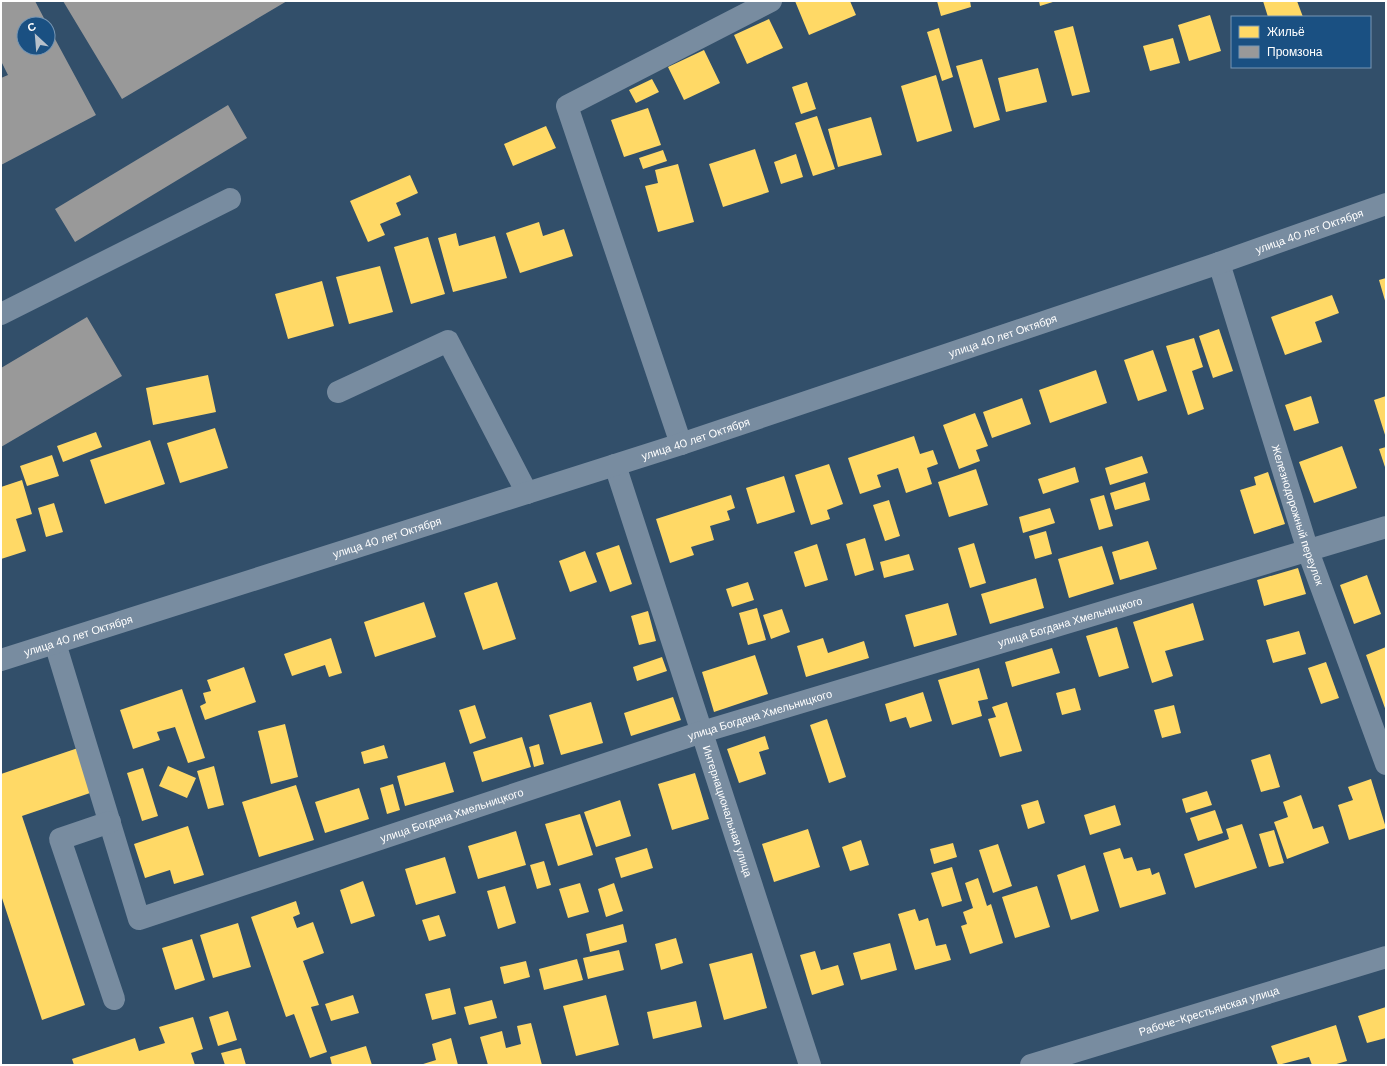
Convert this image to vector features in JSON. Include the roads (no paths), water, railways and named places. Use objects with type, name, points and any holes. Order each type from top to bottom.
[{"type":"street","points":[[681,444],[567,106],[770,1]]},
{"type":"street","points":[[1,314],[230,200]]},
{"type":"street","name":"улица 40 лет Октября","points":[[1,660],[681,444],[1219,263],[1386,204]]},
{"type":"street","name":"Железнодорожный переулок","points":[[1219,263],[1308,551],[1386,764]]},
{"type":"street","points":[[338,392],[448,341],[527,493]]},
{"type":"street","name":"Интернациональная улица","points":[[615,465],[810,1065]]},
{"type":"street","name":"улица Богдана Хмельницкого","points":[[110,822],[139,919],[702,732],[1386,527]]},
{"type":"street","points":[[55,643],[110,822],[60,839],[114,999]]},
{"type":"street","name":"Рабоче-Крестьянская улица","points":[[1031,1065],[1386,957]]}]
